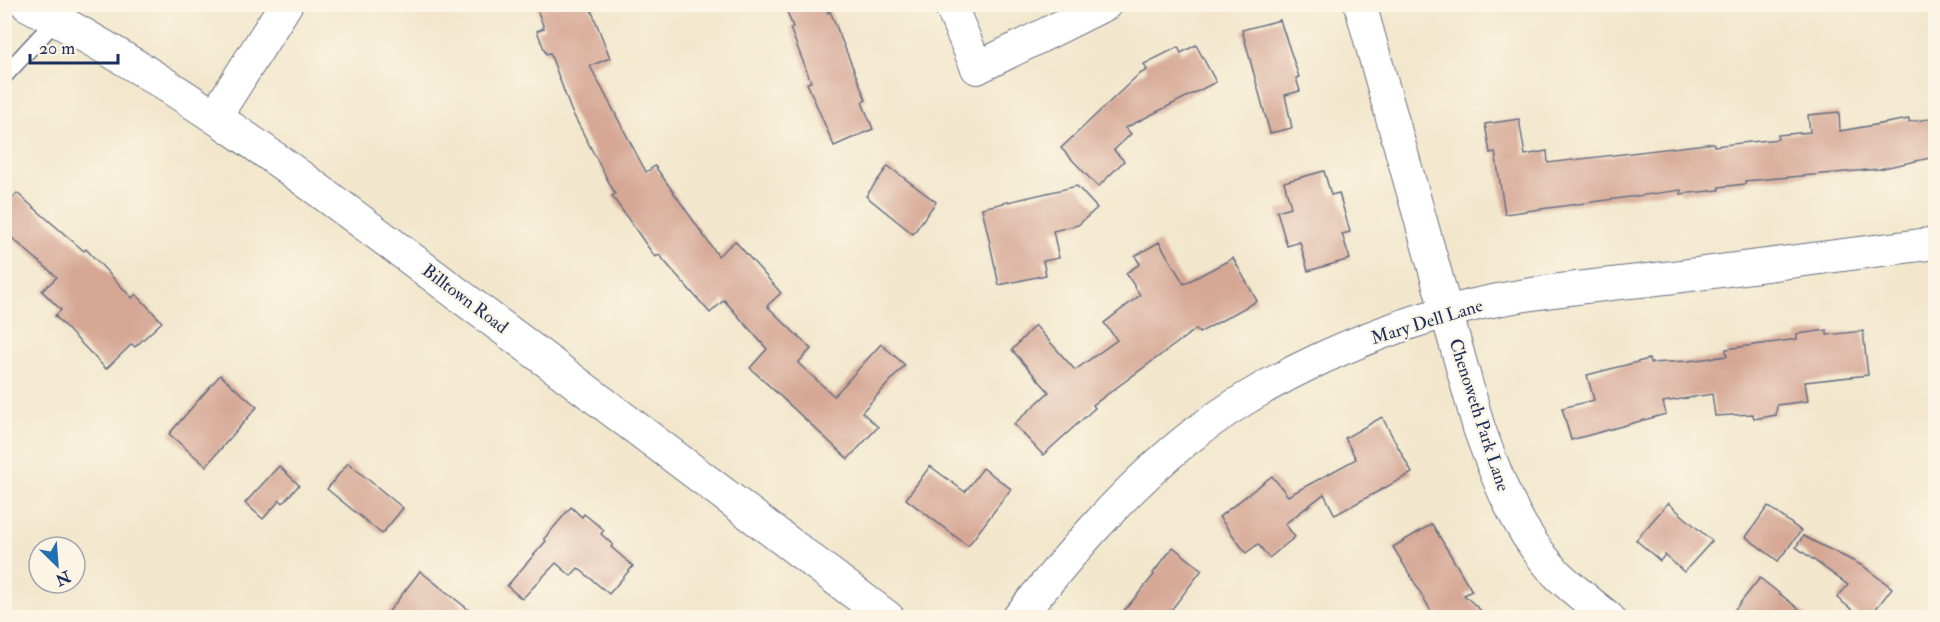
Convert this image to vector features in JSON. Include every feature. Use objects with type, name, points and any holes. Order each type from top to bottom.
[{"type":"main road","name":"Billtown Road","points":[[27,4],[216,115],[413,260],[888,618]]},
{"type":"main road","points":[[216,115],[286,4]]},
{"type":"street","points":[[950,4],[977,68],[1106,4]]},
{"type":"street","name":"Chenoweth Park Lane","points":[[1360,4],[1479,428],[1503,493],[1518,523],[1557,574],[1609,618]]},
{"type":"street","name":"Mary Dell Lane","points":[[1018,618],[1069,555],[1133,486],[1195,434],[1230,409],[1293,373],[1385,332],[1474,305],[1542,294],[1935,243]]},
{"type":"lane","points":[[4,76],[56,20]]},
{"type":"building","points":[[535,4],[589,4],[610,58],[590,66],[646,172],[655,166],[718,256],[735,241],[781,293],[767,306],[811,349],[798,363],[834,396],[881,344],[905,365],[862,412],[878,427],[848,459],[750,368],[767,349],[724,300],[710,313],[659,255],[655,257],[612,196],[615,194],[571,110],[550,53],[546,54],[537,31],[544,28]]},
{"type":"building","points":[[784,4],[824,4],[828,13],[830,11],[866,100],[862,102],[873,129],[834,146],[807,83],[811,82],[790,28],[793,27]]},
{"type":"building","points":[[1280,20],[1299,77],[1296,78],[1300,91],[1285,95],[1292,128],[1270,133],[1242,30]]},
{"type":"building","points":[[1196,45],[1216,82],[1125,128],[1131,134],[1114,150],[1124,161],[1098,187],[1061,148],[1138,75],[1147,70],[1144,64],[1178,47],[1181,53]]},
{"type":"building","points":[[1839,112],[1840,131],[1909,119],[1909,122],[1935,118],[1935,157],[1879,169],[1745,181],[1745,184],[1719,187],[1719,190],[1681,194],[1681,190],[1505,214],[1495,152],[1490,153],[1485,124],[1519,119],[1525,155],[1547,151],[1548,163],[1714,143],[1714,146],[1778,139],[1778,135],[1810,132],[1808,115]]},
{"type":"building","points":[[888,166],[936,202],[913,234],[866,196]]},
{"type":"building","points":[[1324,171],[1331,195],[1339,193],[1350,232],[1342,234],[1350,259],[1308,271],[1300,242],[1287,246],[1277,211],[1291,207],[1284,182]]},
{"type":"building","points":[[1077,186],[1097,208],[1078,225],[1053,231],[1059,258],[1043,261],[1046,275],[999,285],[982,208]]},
{"type":"building","points":[[17,193],[84,251],[86,249],[132,298],[136,294],[162,322],[135,347],[132,344],[106,369],[55,316],[61,310],[42,291],[57,277],[4,231],[4,208]]},
{"type":"building","points":[[1159,242],[1184,284],[1233,258],[1257,301],[1199,333],[1196,329],[1093,405],[1095,408],[1043,455],[1014,424],[1049,392],[1012,350],[1035,325],[1075,370],[1117,340],[1104,323],[1140,295],[1126,273],[1140,264],[1135,256]]},
{"type":"building","points":[[1827,330],[1827,335],[1863,331],[1868,375],[1805,382],[1808,401],[1777,405],[1776,415],[1754,419],[1753,414],[1715,416],[1712,394],[1663,402],[1666,414],[1571,440],[1562,408],[1594,400],[1587,375],[1649,359],[1650,363],[1727,356],[1726,349],[1797,339],[1797,334]]},
{"type":"building","points":[[220,375],[257,407],[206,466],[169,434]]},
{"type":"building","points":[[1382,417],[1412,473],[1335,515],[1324,494],[1285,524],[1295,537],[1269,558],[1258,544],[1246,553],[1219,517],[1272,476],[1288,496],[1356,459],[1345,438]]},
{"type":"building","points":[[348,463],[403,508],[382,534],[327,489]]},
{"type":"building","points":[[279,466],[299,485],[283,503],[280,500],[263,519],[245,503]]},
{"type":"building","points":[[930,466],[965,492],[983,468],[1011,489],[968,546],[906,499]]},
{"type":"building","points":[[1668,503],[1712,541],[1684,572],[1665,555],[1660,561],[1636,540]]},
{"type":"building","points":[[1768,506],[1801,531],[1778,561],[1746,537]]},
{"type":"building","points":[[571,507],[582,517],[584,514],[604,530],[601,534],[613,545],[611,547],[633,566],[609,594],[578,568],[571,576],[556,563],[522,599],[507,586],[546,541],[544,539]]},
{"type":"building","points":[[1432,524],[1472,591],[1464,595],[1489,618],[1435,618],[1393,547]]},
{"type":"building","points":[[1803,536],[1863,566],[1892,588],[1869,618],[1863,618],[1837,598],[1848,585],[1796,547]]},
{"type":"building","points":[[1173,547],[1202,570],[1165,618],[1118,618],[1154,575],[1153,573]]},
{"type":"building","points":[[420,571],[479,618],[384,618]]},
{"type":"building","points":[[1760,578],[1810,618],[1728,618]]}]
